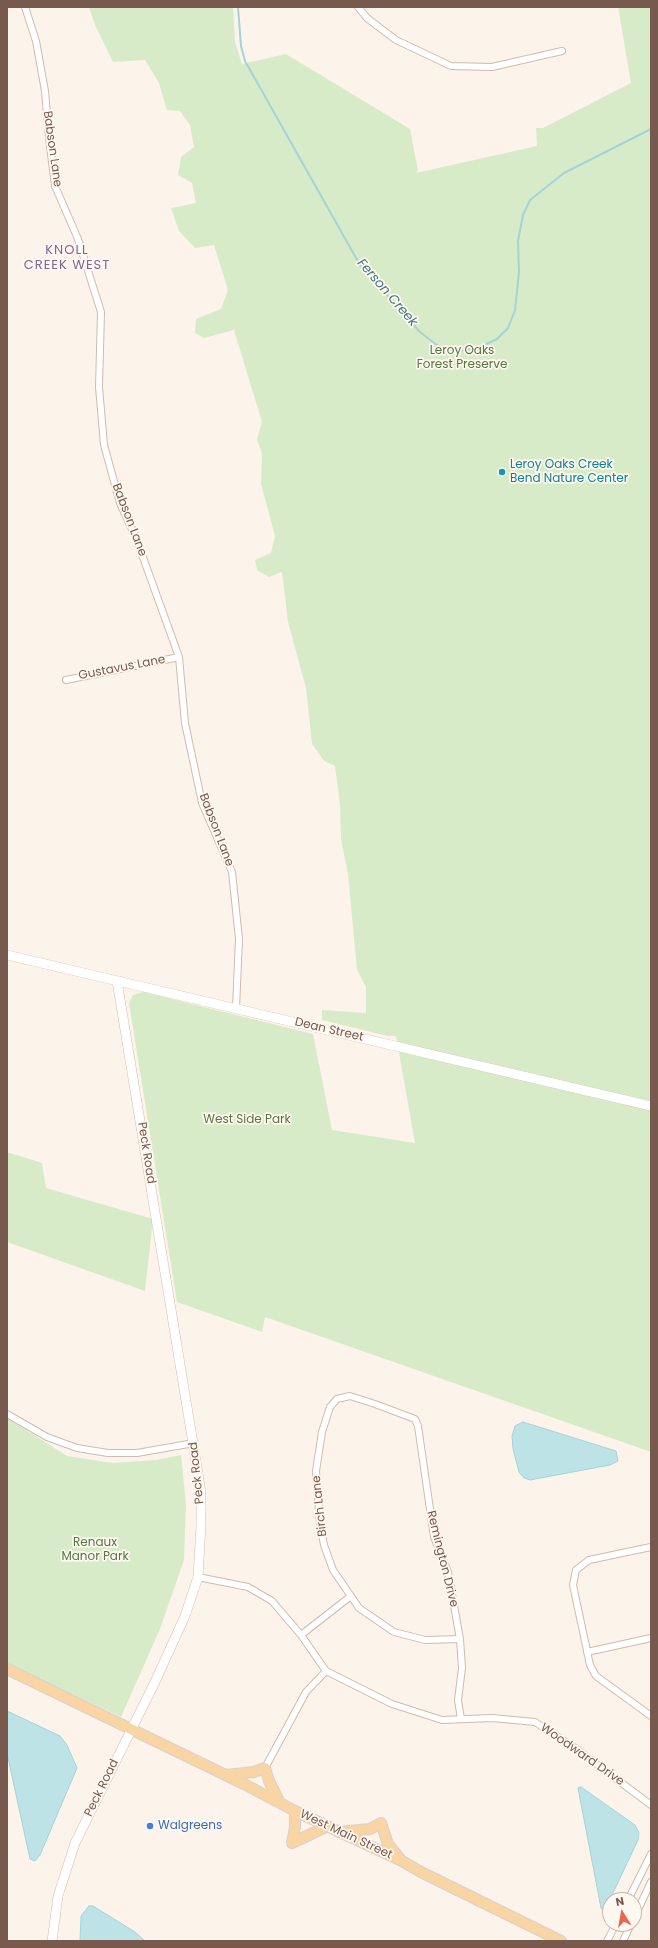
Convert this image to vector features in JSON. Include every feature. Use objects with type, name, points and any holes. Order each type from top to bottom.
[{"type":"main road","name":"West Main Street","points":[[7,1669],[338,1832],[402,1861],[421,1872],[561,1941]]},
{"type":"main road","points":[[224,1775],[254,1772],[265,1768],[269,1781],[280,1803]]},
{"type":"main road","points":[[295,1811],[295,1827],[292,1843],[326,1826]]},
{"type":"main road","points":[[338,1832],[370,1829],[381,1823],[388,1844],[402,1861]]},
{"type":"street","name":"Babson Lane","points":[[24,7],[36,41],[44,84],[55,186],[78,240],[101,312],[99,387],[104,445],[120,503],[136,538],[179,657],[185,723],[202,802],[232,872],[239,939],[236,1008]]},
{"type":"street","points":[[358,7],[367,18],[396,40],[451,66],[492,66],[562,51]]},
{"type":"street","name":"Gustavus Lane","points":[[66,680],[179,657]]},
{"type":"street","name":"Dean Street","points":[[7,955],[651,1106]]},
{"type":"street","name":"Peck Road","points":[[52,1941],[58,1896],[75,1843],[130,1729],[155,1682],[185,1616],[198,1577],[201,1492],[117,981]]},
{"type":"street","name":"Remington Drive","points":[[330,1407],[337,1399],[350,1396],[415,1419],[418,1426],[434,1537],[448,1572],[460,1639],[462,1668],[458,1700],[461,1719]]},
{"type":"street","name":"Birch Lane","points":[[330,1407],[322,1432],[316,1471],[320,1523],[324,1545],[333,1570],[359,1608],[394,1632],[425,1640],[460,1639]]},
{"type":"street","points":[[7,1414],[47,1437],[77,1448],[108,1453],[138,1453],[194,1444]]},
{"type":"street","points":[[651,1547],[589,1560],[576,1570],[573,1585],[590,1665],[596,1676],[651,1716]]},
{"type":"street","name":"Woodward Drive","points":[[198,1577],[248,1587],[272,1600],[301,1635],[326,1671],[392,1704],[442,1720],[492,1718],[535,1722],[575,1748],[651,1805]]},
{"type":"street","points":[[301,1635],[351,1596]]},
{"type":"street","points":[[587,1652],[651,1638]]},
{"type":"street","points":[[265,1768],[306,1692],[326,1671]]},
{"type":"street","points":[[632,1892],[651,1854]]},
{"type":"street","points":[[642,1901],[651,1882]]},
{"type":"street","points":[[607,1941],[612,1932]]},
{"type":"street","points":[[622,1941],[627,1932]]},
{"type":"green space","name":"Leroy Oaks Forest Preserve","points":[[89,7],[233,7],[235,42],[242,64],[286,54],[410,129],[418,171],[416,173],[537,146],[536,128],[543,128],[631,83],[618,7],[651,7],[651,1452],[265,1317],[262,1332],[177,1302],[129,1003],[133,995],[143,992],[313,1034],[332,1130],[415,1143],[396,1036],[388,1036],[322,1020],[322,1010],[366,1013],[366,987],[357,970],[348,874],[341,839],[340,805],[335,766],[324,761],[312,744],[306,688],[288,622],[282,572],[269,577],[257,570],[255,560],[271,553],[275,536],[261,484],[262,454],[257,439],[262,422],[234,330],[204,338],[195,333],[196,319],[221,309],[228,290],[214,245],[195,248],[179,231],[171,208],[196,203],[192,183],[178,175],[181,157],[194,147],[190,125],[180,111],[167,110],[159,83],[145,60],[113,62],[95,25]]},
{"type":"green space","points":[[7,1152],[42,1163],[46,1188],[153,1219],[145,1291],[7,1242]]},
{"type":"green space","name":"Renaux Manor Park","points":[[7,1418],[67,1456],[113,1463],[156,1460],[181,1455],[186,1504],[184,1560],[160,1629],[121,1717],[7,1663]]},
{"type":"water","points":[[523,1422],[616,1451],[618,1461],[610,1465],[530,1480],[524,1478],[519,1472],[513,1449],[512,1436],[515,1426]]},
{"type":"water","points":[[7,1711],[60,1736],[67,1745],[77,1768],[40,1855],[35,1861],[30,1859],[7,1753]]},
{"type":"water","points":[[581,1787],[635,1825],[639,1833],[638,1840],[613,1892],[602,1892],[602,1909],[601,1908],[578,1788]]},
{"type":"water","points":[[89,1906],[93,1906],[135,1932],[145,1941],[80,1941],[81,1916]]},
{"type":"waterway","name":"Ferson Creek","points":[[238,7],[241,46],[245,61],[360,265],[420,332],[438,346],[458,351],[478,348],[497,339],[508,328],[515,310],[519,272],[518,241],[523,215],[530,200],[564,173],[651,129]]},
{"type":"place","name":"Leroy Oaks Creek Bend Nature Center","points":[[502,472]]},
{"type":"place","name":"Walgreens","points":[[150,1826]]},
{"type":"district","name":"KNOLL CREEK WEST","points":[[67,258]]},
{"type":"park label","name":"West Side Park","points":[[247,1120]]}]
